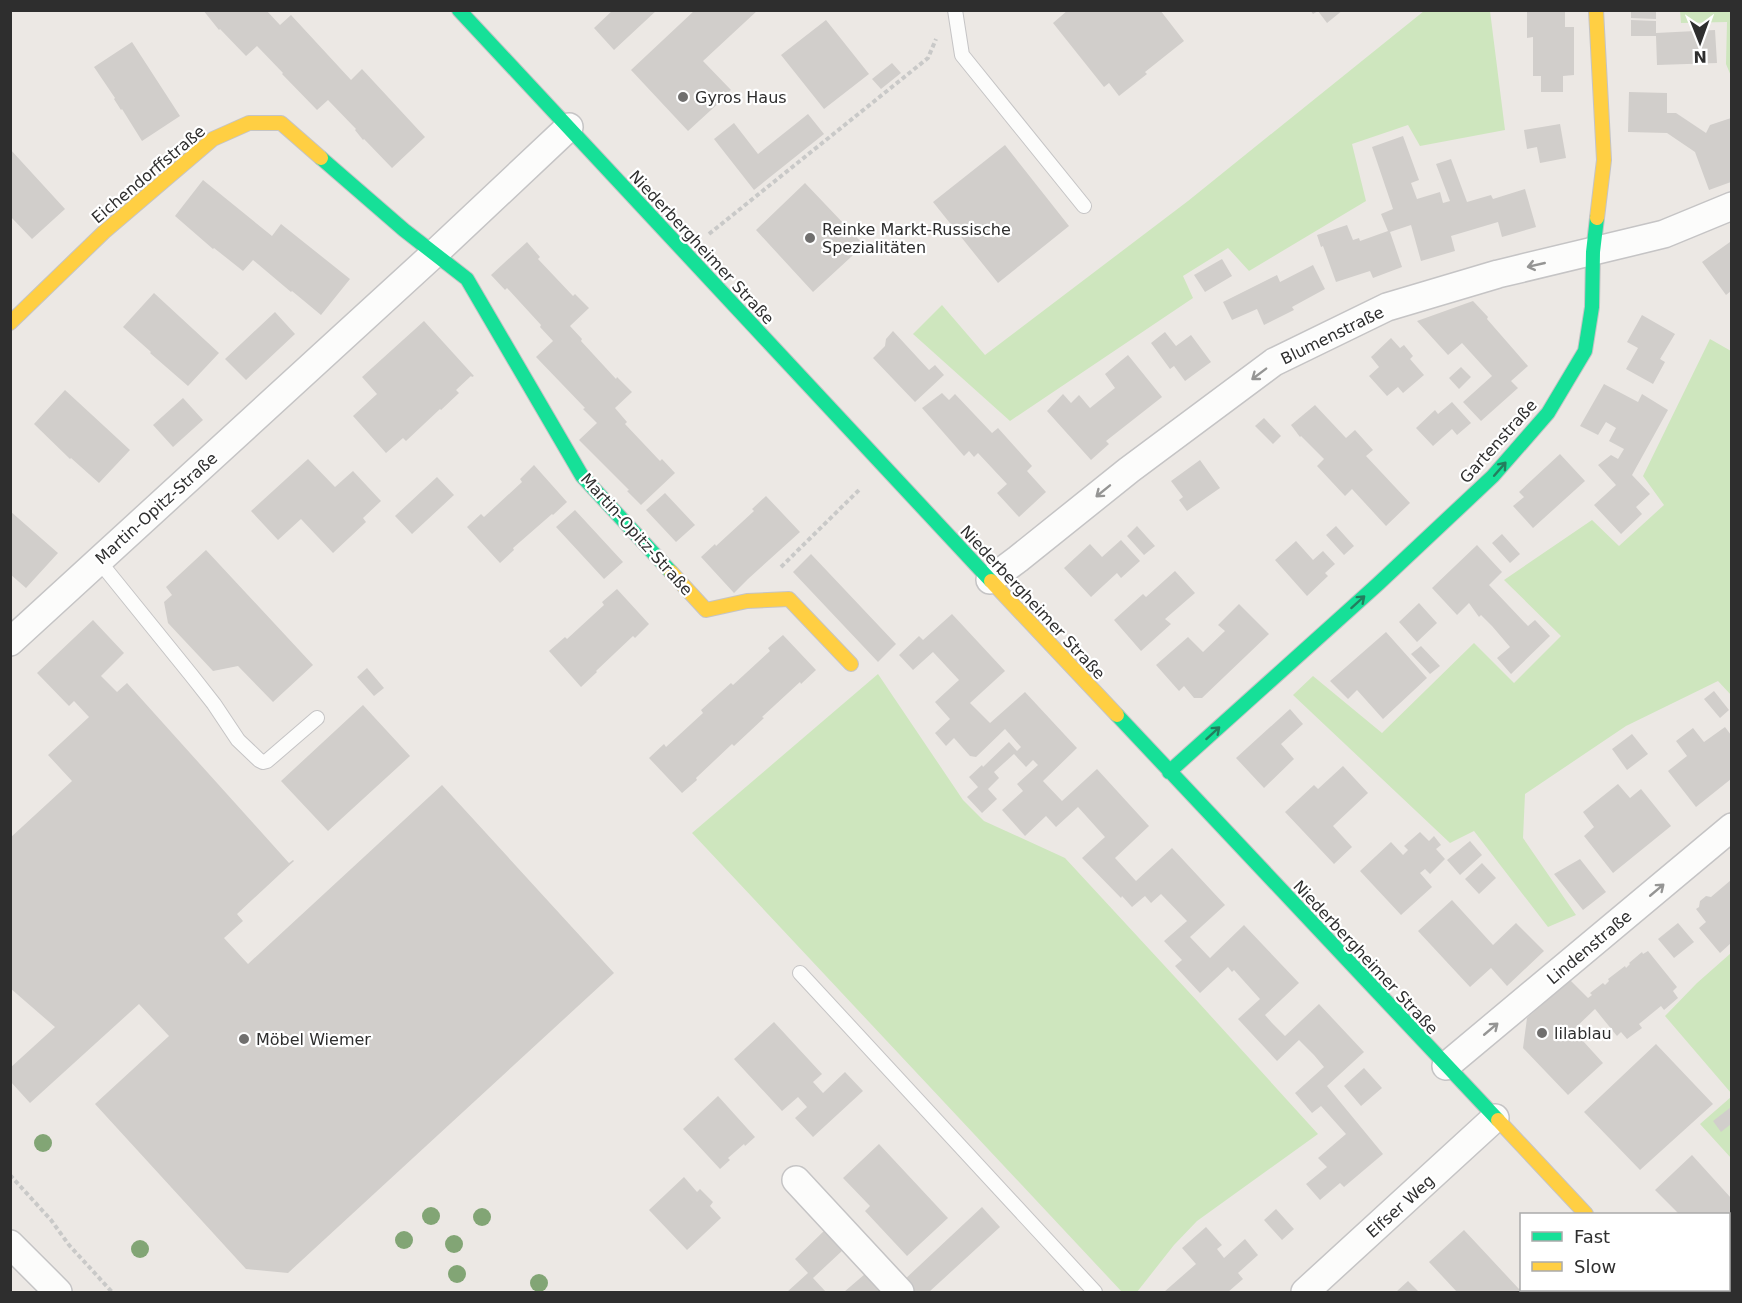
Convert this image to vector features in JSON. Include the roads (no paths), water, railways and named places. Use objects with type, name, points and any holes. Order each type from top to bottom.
[{"type":"street","name":"Niederbergheimer Straße","points":[[459,10],[1169,772],[1584,1213]]},
{"type":"street","name":"Gartenstraße","points":[[1169,772],[1378,584],[1493,476],[1548,413],[1585,351],[1592,308],[1593,252],[1604,159],[1596,10]]},
{"type":"street","name":"Eichendorffstraße","points":[[10,323],[104,232],[204,147],[213,140],[249,123],[281,123],[404,230],[435,253]]},
{"type":"street","name":"Martin-Opitz-Straße","points":[[10,642],[435,253],[569,127]]},
{"type":"street","name":"Blumenstraße","points":[[990,580],[1129,470],[1274,362],[1387,308],[1498,274],[1665,234],[1731,206]]},
{"type":"street","name":"Martin-Opitz-Straße","points":[[435,253],[467,279],[582,476],[706,610],[747,601],[789,598],[851,664]]},
{"type":"street","name":"Lindenstraße","points":[[1446,1066],[1731,827]]},
{"type":"street","name":"Elfser Weg","points":[[1305,1293],[1495,1118]]},
{"type":"street","points":[[796,1180],[900,1293]]},
{"type":"street","points":[[10,1244],[58,1293]]},
{"type":"lane","points":[[955,10],[962,55],[1084,206]]},
{"type":"lane","points":[[99,561],[214,704],[238,740],[259,760],[267,761],[317,718]]},
{"type":"lane","points":[[800,973],[1095,1293]]},
{"type":"place","name":"Gyros Haus","points":[[683,97]]},
{"type":"place","name":"Reinke Markt-Russische Spezialitäten","points":[[810,238]]},
{"type":"place","name":"lilablau","points":[[1542,1033]]},
{"type":"place","name":"Möbel Wiemer","points":[[244,1039]]}]
